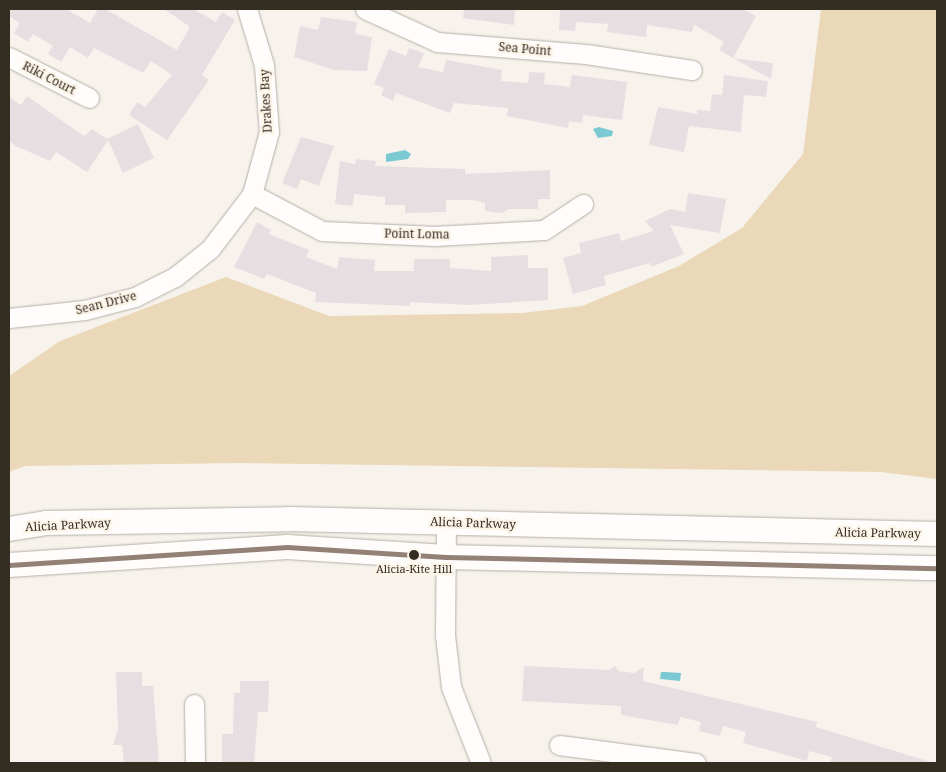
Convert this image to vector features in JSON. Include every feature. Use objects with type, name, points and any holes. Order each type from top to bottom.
[{"type":"main road","name":"Alicia Parkway","points":[[9,529],[46,523],[446,521],[937,534]]},
{"type":"main road","points":[[9,565],[50,559],[287,547],[446,557],[937,568]]},
{"type":"street","name":"Drakes Bay","points":[[250,9],[264,65],[269,132],[252,194]]},
{"type":"street","name":"Sea Point","points":[[365,9],[437,42],[586,54],[692,70]]},
{"type":"street","name":"Riki Court","points":[[9,57],[90,98]]},
{"type":"street","name":"Point Loma","points":[[252,194],[322,231],[435,236],[544,230],[583,204]]},
{"type":"street","name":"Sean Drive","points":[[9,318],[85,310],[143,293],[174,277],[210,249],[252,194]]},
{"type":"street","points":[[446,521],[445,635],[451,687],[481,763]]},
{"type":"street","points":[[194,704],[195,763]]},
{"type":"street","points":[[560,745],[696,763]]},
{"type":"shaded area","points":[[821,9],[937,9],[937,479],[881,472],[239,463],[25,466],[9,472],[9,376],[60,341],[226,277],[329,316],[522,313],[582,306],[679,266],[742,228],[803,154]]},
{"type":"water","points":[[599,127],[613,131],[612,136],[598,138],[593,129]]},
{"type":"water","points":[[405,150],[411,154],[408,159],[386,162],[386,154]]},
{"type":"water","points":[[661,672],[681,673],[680,681],[660,679]]},
{"type":"building","points":[[9,9],[66,9],[90,23],[98,9],[105,9],[177,50],[190,27],[164,9],[193,9],[216,22],[222,12],[235,20],[202,75],[209,80],[167,140],[129,115],[137,102],[145,107],[172,75],[151,61],[143,73],[94,48],[88,58],[70,47],[61,62],[48,54],[53,46],[33,34],[28,42],[14,33],[20,23],[9,16]]},
{"type":"building","points":[[464,9],[515,9],[514,25],[463,18]]},
{"type":"building","points":[[560,9],[743,9],[756,16],[733,58],[719,50],[724,42],[694,25],[692,32],[647,25],[646,37],[607,32],[608,24],[576,22],[575,31],[559,30]]},
{"type":"building","points":[[321,17],[357,22],[355,34],[372,37],[367,71],[334,70],[294,57],[300,26],[318,30]]},
{"type":"building","points":[[409,48],[424,53],[418,67],[443,72],[446,60],[502,70],[501,81],[528,83],[529,72],[545,73],[544,84],[570,87],[572,75],[627,82],[622,120],[583,115],[582,123],[569,121],[568,128],[507,116],[508,108],[454,103],[450,113],[396,93],[393,101],[381,95],[384,88],[374,84],[389,49],[406,56]]},
{"type":"building","points":[[733,58],[773,63],[771,79]]},
{"type":"building","points":[[724,75],[768,81],[766,97],[744,95],[741,132],[689,126],[684,152],[649,145],[658,107],[697,114],[697,110],[710,111],[712,94],[722,95]]},
{"type":"building","points":[[27,96],[84,136],[92,129],[107,139],[138,124],[154,158],[123,173],[108,140],[87,172],[56,152],[50,161],[16,146],[9,141],[9,97],[21,105]]},
{"type":"building","points":[[301,137],[334,146],[319,186],[301,179],[297,189],[282,183]]},
{"type":"building","points":[[356,159],[376,161],[375,166],[465,169],[465,174],[550,170],[550,199],[538,199],[538,209],[508,209],[503,213],[485,211],[485,203],[473,200],[446,200],[446,212],[405,213],[405,205],[385,205],[385,197],[354,194],[353,206],[335,204],[340,161],[355,164]]},
{"type":"building","points":[[688,193],[726,199],[720,233],[670,225],[684,254],[651,267],[650,263],[604,276],[606,285],[573,294],[563,258],[581,253],[579,243],[619,233],[621,241],[654,231],[645,221],[670,209],[685,212]]},
{"type":"building","points":[[257,222],[271,230],[269,234],[309,250],[306,257],[337,269],[339,257],[375,260],[374,271],[414,271],[414,259],[450,259],[450,268],[491,271],[491,257],[528,255],[528,268],[548,268],[548,300],[470,305],[410,302],[410,306],[315,302],[316,293],[267,274],[264,279],[234,267]]},
{"type":"building","points":[[524,666],[609,670],[615,666],[619,671],[634,673],[644,667],[643,681],[817,722],[816,727],[934,763],[830,763],[832,757],[809,751],[807,761],[743,743],[746,732],[723,726],[720,736],[699,731],[701,722],[680,717],[678,725],[621,715],[621,706],[522,701]]},
{"type":"building","points":[[116,672],[142,672],[142,686],[153,686],[159,763],[124,763],[122,745],[113,745],[118,729]]},
{"type":"building","points":[[240,681],[269,681],[268,712],[258,712],[254,763],[222,763],[222,734],[233,734],[234,693],[240,693]]},
{"type":"transit line","points":[[9,565],[287,547],[446,557],[937,568]]},
{"type":"place","name":"Alicia-Kite Hill","points":[[414,555]]}]
